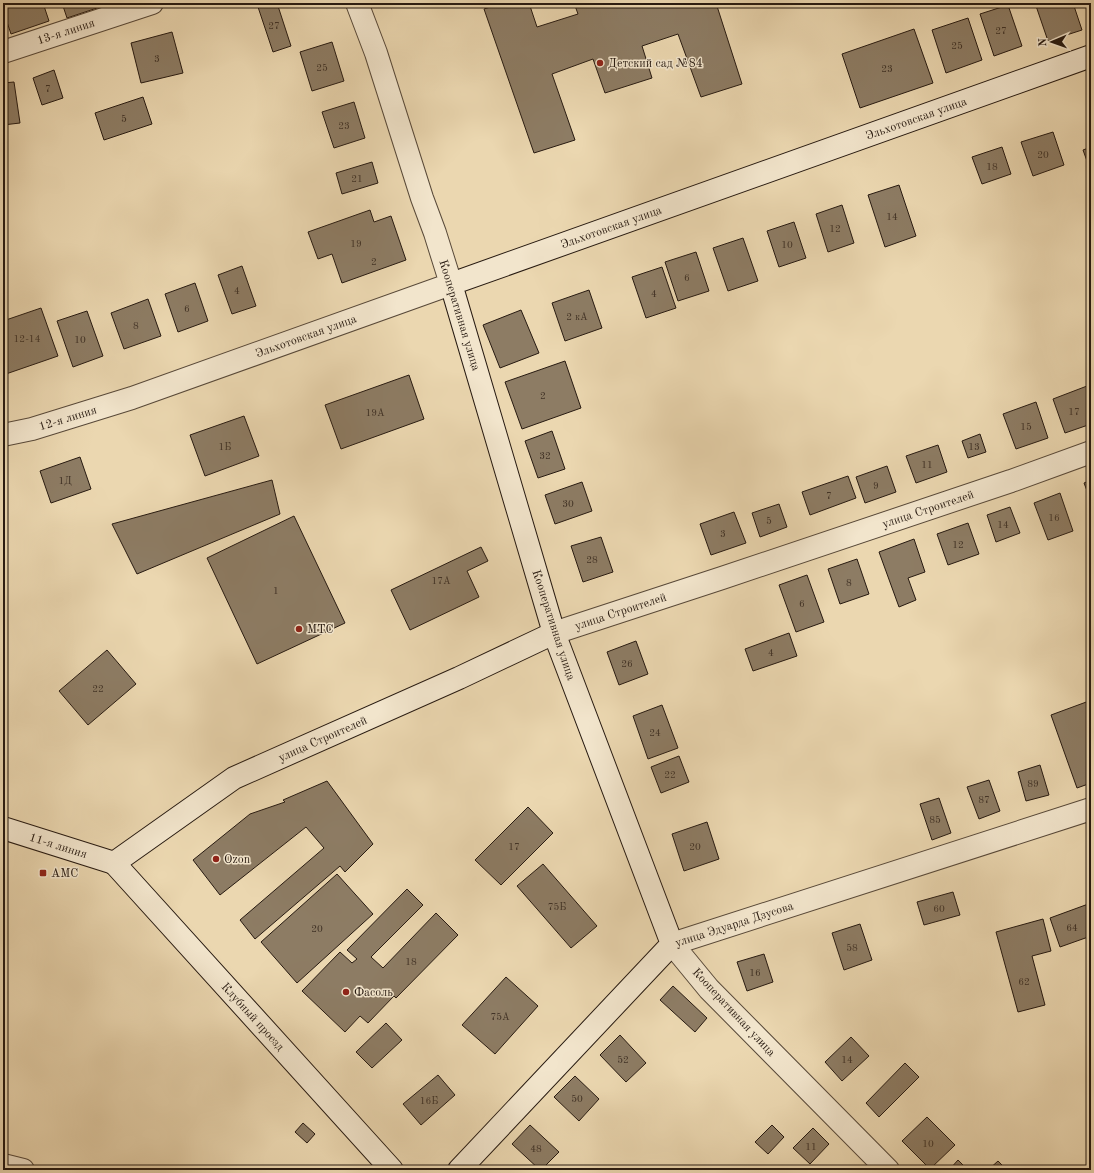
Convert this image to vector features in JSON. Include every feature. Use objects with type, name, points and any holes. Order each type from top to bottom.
[{"type":"street","name":"13-я линия","points":[[3,52],[152,3]]},
{"type":"street","name":"Кооперативная улица","points":[[357,3],[376,53],[451,284],[554,633],[672,944],[709,989],[888,1170]]},
{"type":"street","name":"Эльхотовская улица","points":[[132,398],[1091,56]]},
{"type":"street","name":"12-я линия","points":[[3,435],[32,429],[132,398]]},
{"type":"street","name":"улица Строителей","points":[[114,863],[234,778],[459,678],[554,633],[989,489],[1091,452]]},
{"type":"street","name":"улица Эдуарда Дзусова","points":[[459,1170],[672,944],[1091,809]]},
{"type":"street","name":"11-я линия","points":[[3,828],[114,863]]},
{"type":"street","name":"Клубный проезд","points":[[114,863],[392,1170]]},
{"type":"street","points":[[3,1165],[23,1170]]},
{"type":"building","points":[[3,3],[43,3],[49,21],[11,34],[3,10]]},
{"type":"building","points":[[62,3],[102,3],[103,6],[67,18]]},
{"type":"building","points":[[277,3],[291,46],[273,52],[257,4]]},
{"type":"building","points":[[503,3],[529,3],[537,27],[578,14],[574,3],[716,3],[742,84],[701,97],[678,34],[642,46],[652,78],[605,93],[593,59],[552,74],[575,140],[534,153],[484,9]]},
{"type":"building","points":[[1035,3],[1073,3],[1082,30],[1048,41]]},
{"type":"building","points":[[1008,5],[1022,46],[994,56],[980,14]]},
{"type":"building","points":[[968,18],[982,60],[946,73],[932,30]]},
{"type":"building","points":[[914,29],[933,83],[860,108],[842,54]]},
{"type":"building","points":[[172,32],[183,73],[141,83],[131,43]]},
{"type":"building","points":[[332,42],[344,81],[312,91],[300,52]]},
{"type":"building","points":[[54,70],[63,98],[42,105],[33,78]]},
{"type":"building","points":[[14,82],[20,123],[3,125],[3,83]]},
{"type":"building","points":[[143,97],[152,124],[104,140],[95,113]]},
{"type":"building","points":[[354,102],[365,138],[334,148],[322,112]]},
{"type":"building","points":[[1053,132],[1064,165],[1033,176],[1021,142]]},
{"type":"building","points":[[1002,147],[1011,174],[982,184],[972,157]]},
{"type":"building","points":[[1091,147],[1091,172],[1083,150]]},
{"type":"building","points":[[372,162],[378,183],[342,194],[336,173]]},
{"type":"building","points":[[899,185],[916,236],[885,247],[868,195]]},
{"type":"building","points":[[842,205],[854,243],[828,252],[816,214]]},
{"type":"building","points":[[370,210],[374,222],[391,216],[406,260],[342,283],[332,254],[318,259],[308,232]]},
{"type":"building","points":[[794,222],[806,258],[779,267],[767,231]]},
{"type":"building","points":[[743,238],[758,281],[728,291],[713,248]]},
{"type":"building","points":[[696,252],[709,291],[678,301],[665,262]]},
{"type":"building","points":[[242,266],[256,306],[232,314],[218,275]]},
{"type":"building","points":[[662,267],[676,308],[646,318],[632,277]]},
{"type":"building","points":[[195,283],[208,321],[178,332],[165,294]]},
{"type":"building","points":[[589,290],[602,328],[565,341],[552,303]]},
{"type":"building","points":[[148,299],[161,336],[124,349],[111,313]]},
{"type":"building","points":[[41,308],[58,356],[3,375],[3,321]]},
{"type":"building","points":[[521,310],[539,353],[500,368],[483,325]]},
{"type":"building","points":[[87,311],[103,356],[73,367],[57,321]]},
{"type":"building","points":[[565,361],[581,408],[522,429],[505,382]]},
{"type":"building","points":[[409,375],[424,419],[341,449],[325,405]]},
{"type":"building","points":[[1087,386],[1091,396],[1091,424],[1065,433],[1053,399]]},
{"type":"building","points":[[1036,402],[1048,438],[1016,449],[1003,414]]},
{"type":"building","points":[[244,416],[259,456],[205,476],[190,435]]},
{"type":"building","points":[[552,431],[565,469],[538,478],[525,441]]},
{"type":"building","points":[[980,434],[986,452],[968,458],[962,441]]},
{"type":"building","points":[[938,445],[947,472],[916,483],[906,456]]},
{"type":"building","points":[[80,457],[91,489],[51,503],[40,471]]},
{"type":"building","points":[[887,466],[896,492],[865,503],[856,477]]},
{"type":"building","points":[[848,476],[856,498],[810,515],[802,492]]},
{"type":"building","points":[[272,480],[280,514],[137,574],[112,524]]},
{"type":"building","points":[[1091,480],[1091,501],[1084,483]]},
{"type":"building","points":[[582,482],[592,511],[555,524],[545,495]]},
{"type":"building","points":[[1060,493],[1073,531],[1048,540],[1034,503]]},
{"type":"building","points":[[779,504],[787,527],[760,537],[752,513]]},
{"type":"building","points":[[1010,507],[1020,533],[996,542],[987,515]]},
{"type":"building","points":[[734,512],[746,543],[711,555],[700,524]]},
{"type":"building","points":[[294,516],[345,623],[257,664],[207,558]]},
{"type":"building","points":[[968,523],[979,554],[948,565],[937,534]]},
{"type":"building","points":[[601,537],[613,572],[583,582],[571,546]]},
{"type":"building","points":[[914,539],[925,572],[908,578],[916,600],[899,607],[879,552]]},
{"type":"building","points":[[481,547],[488,561],[467,571],[479,597],[410,630],[391,590]]},
{"type":"building","points":[[857,559],[869,594],[840,604],[828,569]]},
{"type":"building","points":[[807,575],[824,622],[796,632],[779,585]]},
{"type":"building","points":[[789,633],[797,656],[753,671],[745,649]]},
{"type":"building","points":[[636,641],[648,674],[619,685],[607,652]]},
{"type":"building","points":[[107,650],[136,684],[88,725],[59,691]]},
{"type":"building","points":[[1089,701],[1091,706],[1091,783],[1077,788],[1051,715]]},
{"type":"building","points":[[662,705],[678,748],[648,759],[633,716]]},
{"type":"building","points":[[679,756],[689,782],[661,793],[651,767]]},
{"type":"building","points":[[1040,765],[1049,795],[1026,801],[1018,772]]},
{"type":"building","points":[[989,780],[1000,811],[979,819],[967,787]]},
{"type":"building","points":[[327,781],[373,844],[345,872],[340,866],[255,939],[240,920],[324,848],[306,827],[220,895],[193,860],[250,814],[285,802],[283,800]]},
{"type":"building","points":[[939,798],[951,833],[932,840],[920,804]]},
{"type":"building","points":[[528,807],[553,833],[501,885],[475,860]]},
{"type":"building","points":[[707,822],[719,859],[684,871],[672,834]]},
{"type":"building","points":[[543,864],[597,926],[571,948],[517,886]]},
{"type":"building","points":[[337,874],[373,914],[297,983],[261,942]]},
{"type":"building","points":[[407,889],[423,905],[371,957],[383,968],[436,913],[458,935],[396,998],[394,996],[368,1023],[360,1016],[345,1032],[302,991],[340,952],[352,963],[357,959],[347,950]]},
{"type":"building","points":[[953,892],[960,915],[924,925],[917,902]]},
{"type":"building","points":[[1091,903],[1091,936],[1060,947],[1050,918]]},
{"type":"building","points":[[1043,919],[1051,951],[1032,956],[1045,1005],[1018,1012],[996,932]]},
{"type":"building","points":[[860,924],[872,960],[844,970],[832,933]]},
{"type":"building","points":[[764,954],[773,982],[747,991],[737,962]]},
{"type":"building","points":[[506,977],[538,1006],[495,1054],[462,1025]]},
{"type":"building","points":[[673,986],[707,1018],[695,1032],[660,1000]]},
{"type":"building","points":[[386,1023],[402,1040],[372,1068],[356,1052]]},
{"type":"building","points":[[620,1035],[646,1063],[626,1082],[600,1055]]},
{"type":"building","points":[[851,1037],[869,1056],[842,1081],[825,1062]]},
{"type":"building","points":[[905,1063],[919,1077],[879,1117],[866,1103]]},
{"type":"building","points":[[438,1075],[455,1095],[421,1125],[403,1104]]},
{"type":"building","points":[[575,1076],[599,1099],[579,1121],[554,1097]]},
{"type":"building","points":[[927,1117],[955,1145],[930,1169],[902,1141]]},
{"type":"building","points":[[303,1123],[315,1134],[307,1143],[295,1132]]},
{"type":"building","points":[[530,1125],[559,1152],[541,1170],[512,1144]]},
{"type":"building","points":[[772,1125],[784,1137],[768,1154],[755,1142]]},
{"type":"building","points":[[813,1128],[829,1144],[810,1164],[793,1148]]},
{"type":"building","points":[[958,1160],[968,1170],[949,1170]]},
{"type":"building","points":[[998,1161],[1007,1170],[988,1170]]},
{"type":"place","name":"Детский сад №84","points":[[600,63]]},
{"type":"place","name":"МТС","points":[[299,629]]},
{"type":"place","name":"Ozon","points":[[216,859]]},
{"type":"place","name":"АМС","points":[[43,873]]},
{"type":"place","name":"Фасоль","points":[[346,992]]}]
